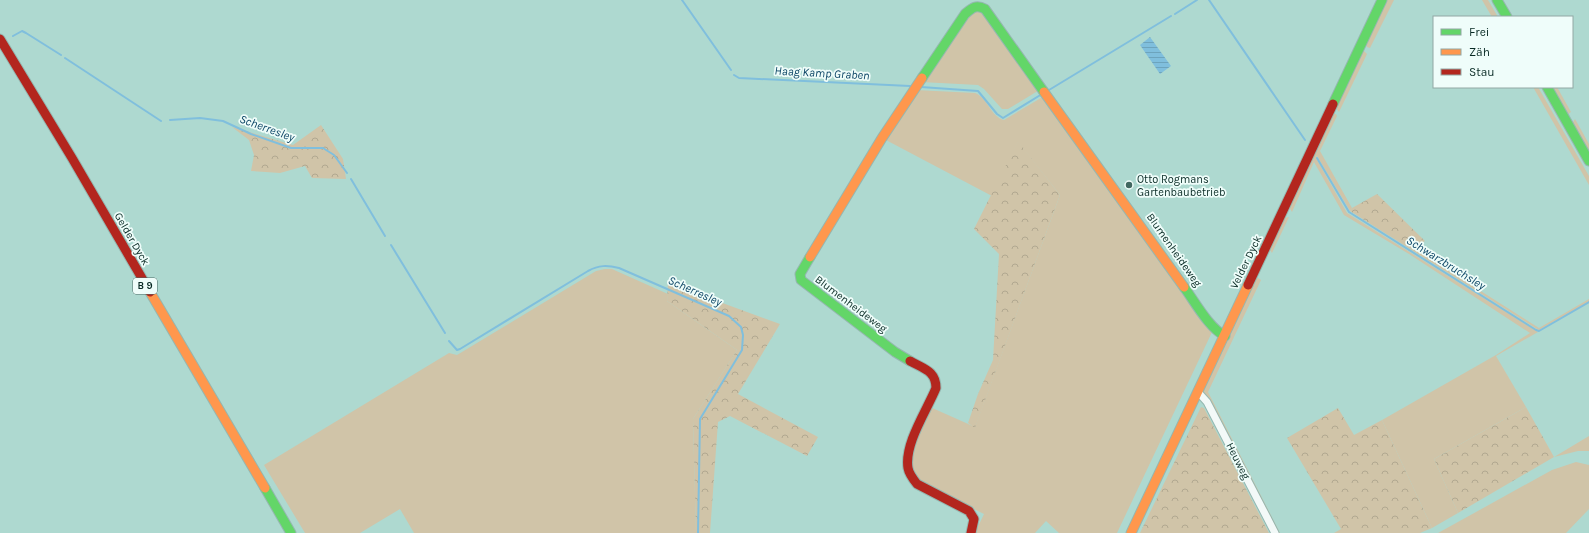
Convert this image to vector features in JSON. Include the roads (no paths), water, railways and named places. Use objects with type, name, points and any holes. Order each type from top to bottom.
[{"type":"main road","name":"Velder Dyck","points":[[1131,533],[1382,0]]},
{"type":"main road","points":[[1497,0],[1506,16]]},
{"type":"main road","name":"Blumenheideweg","points":[[971,533],[975,525],[975,520],[971,512],[966,508],[917,484],[909,474],[907,466],[910,445],[936,388],[936,379],[931,373],[907,360],[806,285],[801,280],[800,274],[882,138],[965,14],[977,3],[990,14],[1211,324],[1219,333],[1225,336]]},
{"type":"main road","name":"Gelder Dyck","points":[[0,39],[72,158],[291,533]]},
{"type":"main road","points":[[1548,88],[1589,161]]},
{"type":"street","name":"Heuweg","points":[[1198,392],[1207,402],[1275,533]]},
{"type":"water","points":[[1150,37],[1171,66],[1160,74],[1140,45]]},
{"type":"waterway","name":"Haag Kamp Graben","points":[[682,0],[731,70]]},
{"type":"waterway","name":"Haag Kamp Graben","points":[[1175,14],[1197,0]]},
{"type":"waterway","name":"Schwarzbruchsley","points":[[1209,0],[1305,140]]},
{"type":"waterway","name":"Haag Kamp Graben","points":[[1049,90],[1171,16]]},
{"type":"waterway","name":"Scherresley","points":[[13,36],[22,31],[61,55]]},
{"type":"waterway","name":"Scherresley","points":[[65,58],[161,121]]},
{"type":"waterway","name":"Haag Kamp Graben","points":[[734,75],[739,78],[910,86]]},
{"type":"waterway","name":"Haag Kamp Graben","points":[[921,87],[978,91],[997,114],[1003,118],[1042,94]]},
{"type":"waterway","name":"Scherresley","points":[[170,120],[200,118],[223,121],[251,134],[291,148],[323,148],[334,155],[347,173]]},
{"type":"waterway","name":"Schwarzbruchsley","points":[[1317,158],[1349,212],[1536,330],[1539,331],[1589,302]]},
{"type":"waterway","name":"Scherresley","points":[[351,179],[385,236]]},
{"type":"waterway","name":"Scherresley","points":[[391,245],[445,333]]},
{"type":"waterway","name":"Scherresley","points":[[449,341],[457,350],[460,349],[588,271],[603,266],[619,268],[729,316],[741,327],[743,335],[742,350],[700,419],[698,533]]},
{"type":"place","name":"Otto Rogmans Gartenbaubetrieb","points":[[1129,185]]}]
